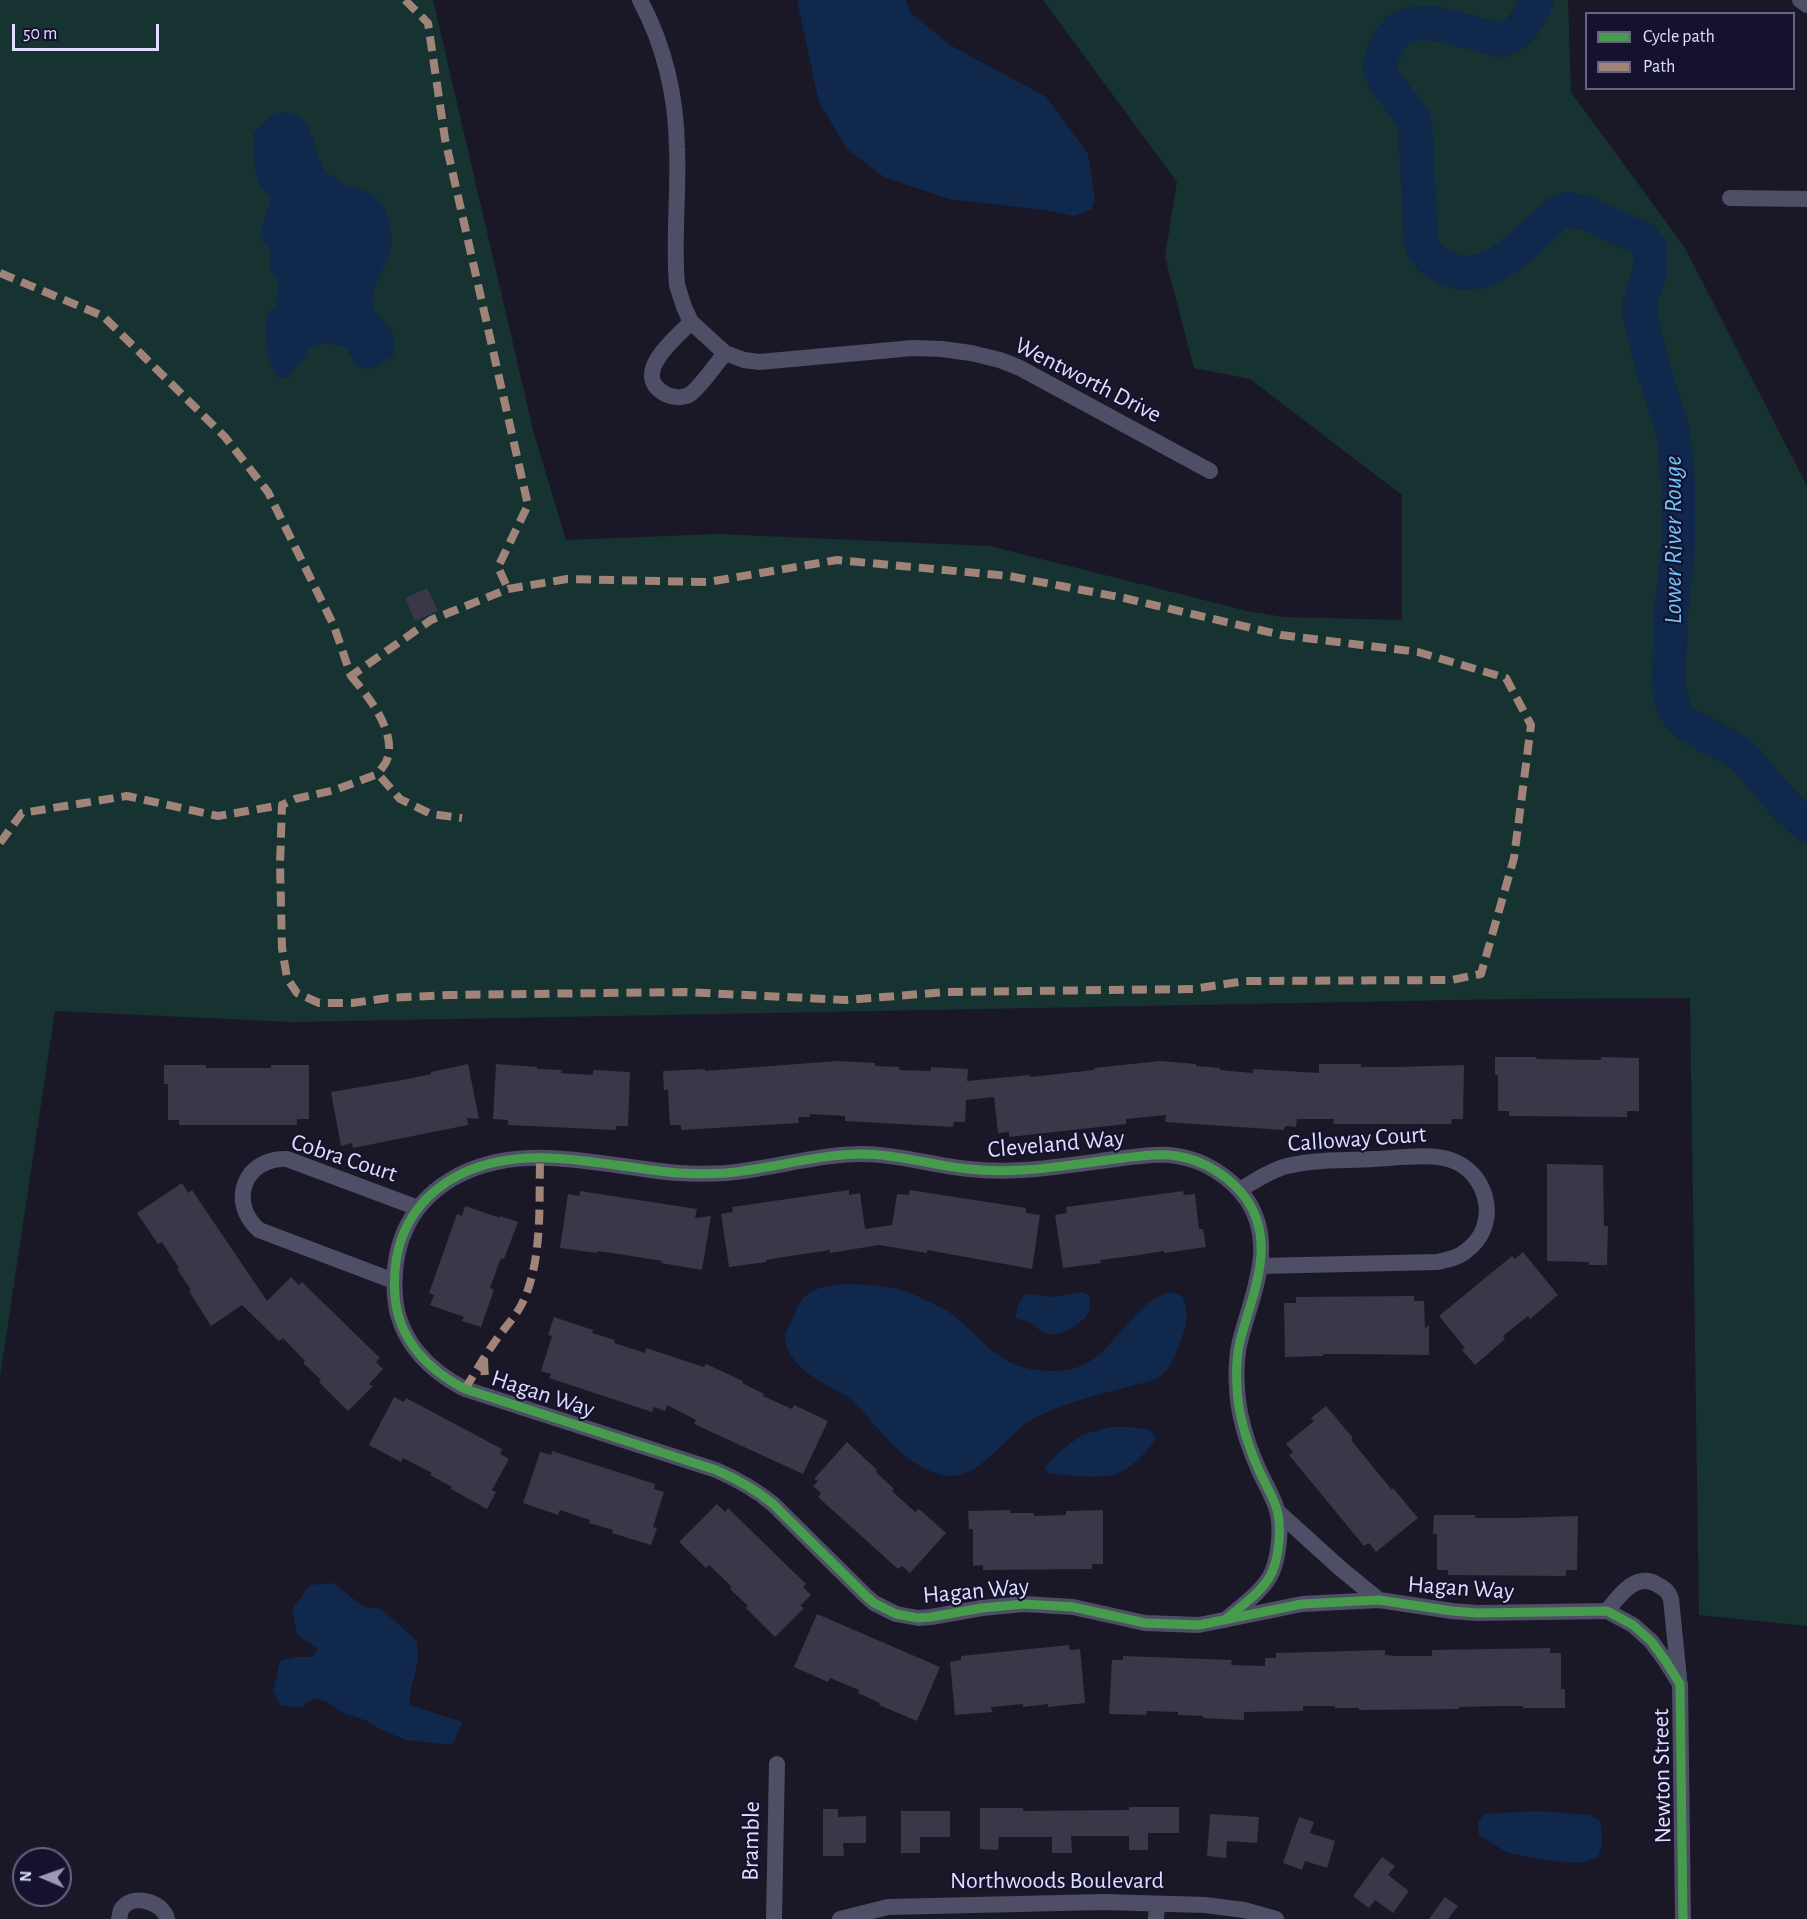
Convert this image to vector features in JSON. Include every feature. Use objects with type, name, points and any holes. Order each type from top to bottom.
[{"type":"street","name":"Wentworth Drive","points":[[640,0],[662,51],[676,120],[676,278],[691,322],[725,353],[744,360],[759,362],[913,348],[942,349],[1000,360],[1020,368],[1210,471]]},
{"type":"street","points":[[1800,0],[1807,6]]},
{"type":"street","points":[[1730,198],[1807,199]]},
{"type":"street","points":[[691,322],[656,359],[652,368],[652,377],[658,389],[667,395],[687,396],[694,391],[725,353]]},
{"type":"street","name":"Cleveland Way","points":[[418,1208],[439,1187],[462,1174],[507,1160],[560,1157],[666,1172],[702,1174],[727,1173],[842,1155],[880,1155],[967,1169],[995,1170],[1023,1170],[1153,1155],[1177,1156],[1199,1162],[1221,1173],[1239,1190],[1248,1202],[1260,1231],[1261,1266],[1239,1346],[1237,1387],[1244,1433],[1258,1468],[1278,1511],[1341,1569],[1379,1600]]},
{"type":"street","name":"Calloway Court","points":[[1239,1190],[1278,1168],[1288,1165],[1432,1157],[1452,1160],[1466,1167],[1477,1178],[1486,1198],[1487,1216],[1480,1235],[1467,1251],[1447,1260],[1261,1266]]},
{"type":"street","name":"Cobra Court","points":[[394,1281],[259,1230],[250,1222],[245,1213],[242,1193],[245,1183],[257,1167],[267,1161],[287,1160],[418,1208]]},
{"type":"street","name":"Hagan Way","points":[[418,1208],[407,1225],[395,1260],[395,1305],[402,1327],[414,1348],[421,1358],[446,1380],[465,1389],[716,1470],[742,1482],[773,1504],[874,1603],[896,1614],[931,1617],[1024,1604],[1073,1607],[1145,1623],[1199,1625],[1302,1604],[1379,1600],[1433,1609],[1477,1613],[1607,1611],[1633,1625],[1651,1641]]},
{"type":"street","name":"Cleveland Way","points":[[1225,1620],[1257,1592],[1271,1575],[1279,1548],[1278,1511]]},
{"type":"street","name":"Newton Street","points":[[1607,1611],[1622,1593],[1637,1581],[1653,1582],[1668,1591],[1671,1599],[1680,1684],[1683,1919]]},
{"type":"street","name":"Newton Street","points":[[1651,1641],[1680,1684]]},
{"type":"street","name":"Bramble","points":[[774,1919],[777,1764]]},
{"type":"street","points":[[119,1919],[122,1908],[130,1901],[146,1900],[160,1907],[167,1915],[167,1919]]},
{"type":"street","name":"Northwoods Boulevard","points":[[840,1919],[888,1907],[1156,1911],[1205,1905],[1244,1910],[1276,1919]]},
{"type":"green space","points":[[0,0],[433,0],[534,434],[566,540],[718,534],[990,546],[1247,611],[1284,617],[1402,620],[1402,495],[1250,379],[1194,368],[1165,257],[1177,182],[1043,0],[1568,0],[1571,92],[1685,248],[1807,486],[1807,1626],[1699,1615],[1690,998],[1509,999],[293,1022],[55,1011],[0,1377]]},
{"type":"water","points":[[797,0],[906,0],[911,13],[950,45],[1046,97],[1088,154],[1095,200],[1091,210],[1074,216],[1045,210],[949,199],[884,177],[847,149],[819,102]]},
{"type":"water","points":[[277,113],[292,113],[302,120],[311,134],[323,167],[328,173],[349,186],[375,196],[387,214],[391,231],[390,251],[375,287],[373,305],[393,334],[395,350],[393,356],[369,370],[356,365],[345,347],[330,344],[316,345],[308,351],[288,378],[278,377],[270,362],[265,335],[268,313],[276,305],[279,283],[270,269],[271,251],[260,237],[271,198],[259,184],[254,163],[253,135],[264,122]]},
{"type":"water","points":[[850,1284],[891,1288],[919,1297],[949,1312],[1004,1359],[1032,1369],[1060,1371],[1087,1363],[1101,1353],[1148,1303],[1166,1293],[1183,1297],[1186,1324],[1176,1355],[1161,1376],[1144,1383],[1083,1399],[1040,1415],[1028,1422],[981,1464],[956,1476],[942,1475],[914,1463],[902,1453],[849,1398],[809,1374],[798,1364],[786,1345],[786,1332],[804,1297],[816,1289]]},
{"type":"water","points":[[1081,1292],[1089,1295],[1089,1311],[1081,1321],[1065,1332],[1048,1334],[1031,1323],[1015,1318],[1018,1305],[1025,1294],[1054,1297]]},
{"type":"water","points":[[1109,1427],[1150,1430],[1156,1438],[1138,1460],[1113,1475],[1090,1477],[1047,1473],[1045,1467],[1060,1451],[1082,1435]]},
{"type":"water","points":[[333,1583],[364,1607],[381,1609],[417,1641],[418,1661],[410,1693],[410,1705],[462,1722],[453,1745],[406,1740],[314,1698],[301,1708],[280,1705],[273,1691],[280,1661],[296,1657],[312,1657],[318,1649],[297,1634],[292,1609],[310,1585]]},
{"type":"water","points":[[1538,1811],[1590,1815],[1600,1821],[1602,1844],[1597,1858],[1580,1863],[1543,1860],[1506,1852],[1479,1835],[1478,1822],[1484,1814]]},
{"type":"building","points":[[427,588],[438,611],[415,621],[405,598]]},
{"type":"building","points":[[1495,1057],[1601,1060],[1601,1057],[1639,1058],[1639,1111],[1627,1111],[1627,1117],[1509,1116],[1509,1111],[1498,1111],[1498,1075],[1495,1075]]},
{"type":"building","points":[[837,1061],[875,1063],[875,1066],[899,1067],[899,1070],[931,1071],[931,1067],[968,1069],[967,1081],[1030,1075],[1030,1077],[1160,1061],[1253,1073],[1253,1069],[1319,1073],[1319,1064],[1361,1064],[1361,1067],[1464,1065],[1463,1119],[1452,1119],[1451,1124],[1333,1124],[1334,1119],[1297,1119],[1296,1127],[1285,1126],[1284,1130],[1165,1122],[1166,1115],[1126,1119],[1126,1124],[1009,1137],[1009,1132],[998,1133],[994,1097],[966,1100],[965,1122],[954,1122],[953,1127],[845,1121],[845,1116],[810,1114],[810,1117],[798,1117],[799,1123],[681,1130],[681,1125],[670,1125],[668,1090],[664,1090],[663,1071],[705,1069],[705,1071]]},
{"type":"building","points":[[468,1064],[479,1119],[467,1118],[468,1125],[353,1148],[352,1143],[341,1146],[331,1092],[408,1079]]},
{"type":"building","points":[[496,1064],[593,1075],[593,1070],[630,1072],[628,1126],[616,1126],[616,1130],[508,1125],[508,1120],[493,1119]]},
{"type":"building","points":[[164,1065],[206,1065],[206,1068],[271,1068],[271,1065],[309,1065],[309,1119],[297,1119],[297,1125],[179,1125],[179,1120],[168,1120],[168,1084],[164,1084]]},
{"type":"building","points":[[1547,1164],[1603,1165],[1604,1226],[1608,1226],[1607,1265],[1547,1261]]},
{"type":"building","points":[[182,1183],[188,1193],[192,1190],[267,1301],[291,1277],[299,1285],[302,1282],[380,1358],[376,1362],[383,1369],[369,1384],[373,1386],[348,1411],[319,1382],[321,1380],[303,1363],[305,1361],[283,1338],[279,1341],[242,1305],[211,1326],[162,1242],[158,1244],[137,1213]]},
{"type":"building","points":[[849,1190],[849,1195],[860,1193],[865,1229],[892,1225],[897,1194],[909,1195],[910,1190],[1026,1208],[1026,1213],[1040,1215],[1032,1269],[927,1250],[927,1253],[879,1245],[830,1253],[830,1250],[729,1267],[721,1214],[733,1212],[732,1207]]},
{"type":"building","points":[[580,1191],[697,1209],[695,1218],[711,1216],[702,1270],[625,1255],[560,1248],[568,1194],[580,1196]]},
{"type":"building","points":[[1183,1191],[1184,1195],[1195,1194],[1199,1229],[1203,1229],[1206,1247],[1100,1260],[1101,1263],[1063,1268],[1055,1215],[1067,1213],[1066,1207]]},
{"type":"building","points":[[465,1206],[518,1222],[490,1288],[494,1290],[481,1327],[462,1321],[464,1317],[430,1305],[434,1295],[429,1293],[457,1214],[462,1216]]},
{"type":"building","points":[[1523,1252],[1558,1295],[1530,1319],[1528,1316],[1503,1336],[1505,1339],[1475,1365],[1462,1350],[1465,1348],[1439,1316],[1512,1256],[1515,1259]]},
{"type":"building","points":[[1414,1296],[1414,1301],[1424,1301],[1425,1328],[1429,1325],[1429,1355],[1323,1354],[1323,1356],[1285,1357],[1284,1303],[1296,1303],[1296,1297]]},
{"type":"building","points":[[554,1317],[593,1330],[592,1333],[615,1340],[614,1343],[645,1353],[646,1348],[704,1367],[706,1364],[743,1381],[742,1383],[764,1394],[763,1396],[792,1409],[794,1405],[828,1421],[803,1474],[694,1424],[696,1420],[667,1405],[665,1411],[654,1407],[652,1412],[549,1378],[551,1374],[541,1371],[552,1336],[548,1335]]},
{"type":"building","points":[[394,1397],[404,1402],[406,1398],[502,1449],[500,1454],[509,1459],[492,1490],[496,1492],[487,1509],[451,1489],[452,1487],[430,1475],[432,1473],[403,1458],[401,1462],[369,1445]]},
{"type":"building","points":[[1326,1406],[1392,1490],[1393,1488],[1418,1518],[1376,1552],[1369,1543],[1364,1546],[1289,1455],[1293,1452],[1286,1444],[1314,1421],[1311,1418]]},
{"type":"building","points":[[847,1442],[877,1470],[876,1472],[894,1489],[892,1491],[915,1512],[919,1509],[946,1533],[910,1573],[902,1566],[898,1569],[818,1497],[821,1493],[813,1486],[818,1481],[814,1479]]},
{"type":"building","points":[[552,1451],[655,1484],[654,1489],[664,1492],[653,1527],[657,1528],[651,1545],[612,1533],[613,1530],[589,1523],[590,1520],[560,1510],[558,1515],[523,1503],[540,1452],[551,1455]]},
{"type":"building","points":[[717,1504],[725,1512],[728,1508],[806,1584],[803,1587],[811,1595],[800,1606],[804,1608],[775,1637],[746,1608],[748,1606],[730,1589],[732,1587],[709,1565],[706,1568],[679,1542]]},
{"type":"building","points":[[1010,1510],[1010,1513],[1034,1513],[1034,1516],[1066,1515],[1066,1511],[1103,1510],[1103,1564],[1092,1564],[1092,1569],[983,1570],[983,1565],[973,1566],[973,1529],[969,1529],[968,1511]]},
{"type":"building","points":[[1434,1515],[1475,1515],[1475,1518],[1578,1516],[1577,1570],[1566,1570],[1566,1576],[1448,1575],[1448,1570],[1437,1570],[1437,1534],[1433,1534]]},
{"type":"building","points":[[817,1614],[940,1667],[917,1721],[879,1705],[880,1703],[858,1693],[859,1690],[830,1678],[828,1682],[794,1667]]},
{"type":"building","points":[[1069,1645],[1070,1650],[1080,1649],[1085,1703],[1048,1707],[1048,1704],[1023,1707],[1023,1704],[991,1707],[992,1712],[955,1715],[950,1662],[961,1660],[961,1656]]},
{"type":"building","points":[[1550,1648],[1550,1653],[1561,1653],[1561,1689],[1565,1689],[1565,1708],[1501,1706],[1459,1707],[1459,1709],[1359,1710],[1359,1708],[1335,1708],[1335,1706],[1303,1706],[1303,1711],[1244,1712],[1244,1720],[1178,1715],[1178,1712],[1147,1711],[1146,1715],[1109,1714],[1112,1660],[1123,1660],[1123,1656],[1232,1660],[1231,1665],[1265,1666],[1265,1658],[1276,1658],[1276,1653],[1385,1650],[1385,1655],[1432,1656],[1432,1650]]},
{"type":"building","points":[[1129,1807],[1179,1807],[1179,1833],[1148,1833],[1148,1850],[1129,1850],[1129,1836],[1071,1836],[1072,1853],[1052,1853],[1052,1837],[999,1837],[998,1850],[980,1849],[980,1808],[1023,1808],[1023,1811],[1129,1810]]},
{"type":"building","points":[[823,1809],[838,1809],[838,1817],[866,1816],[866,1843],[843,1843],[844,1856],[823,1856]]},
{"type":"building","points":[[901,1811],[950,1811],[950,1837],[920,1837],[920,1853],[901,1853]]},
{"type":"building","points":[[1210,1814],[1259,1817],[1257,1843],[1227,1841],[1226,1858],[1207,1856]]},
{"type":"building","points":[[1299,1817],[1314,1822],[1310,1833],[1335,1841],[1327,1868],[1305,1861],[1302,1870],[1283,1863]]},
{"type":"building","points":[[1382,1857],[1395,1866],[1388,1875],[1409,1891],[1393,1913],[1375,1900],[1369,1908],[1353,1896]]},
{"type":"building","points":[[1445,1897],[1458,1906],[1448,1919],[1429,1919]]},
{"type":"waterway","name":"Lower River Rouge","points":[[1537,0],[1523,25],[1507,38],[1500,40],[1438,24],[1422,23],[1408,25],[1396,32],[1386,47],[1380,64],[1382,73],[1415,122],[1421,241],[1425,251],[1436,263],[1461,273],[1476,272],[1505,259],[1556,214],[1567,209],[1588,214],[1643,239],[1650,247],[1650,271],[1640,302],[1640,314],[1653,368],[1671,425],[1678,482],[1678,547],[1671,613],[1670,693],[1679,717],[1689,726],[1743,756],[1783,803],[1807,826]]},
{"type":"marked path","points":[[405,0],[428,23],[445,139],[528,505],[498,567],[508,589]]},
{"type":"marked path","points":[[0,273],[103,316],[225,437],[268,492],[334,626],[351,676],[431,620],[508,589],[567,579],[708,582],[837,560],[1009,576],[1124,598],[1281,635],[1418,652],[1506,678],[1531,725],[1514,858],[1481,974],[1451,980],[1245,981],[1193,989],[946,992],[846,1000],[684,992],[449,995],[388,998],[352,1003],[319,1003],[297,993],[287,978],[282,948],[280,864],[282,805],[295,799],[335,790],[378,774],[400,799],[431,814],[462,818]]},
{"type":"marked path","points":[[351,676],[373,705],[385,728],[389,751],[386,762],[378,774]]},
{"type":"marked path","points":[[0,843],[22,813],[127,796],[218,816],[282,805]]},
{"type":"marked path","points":[[465,1389],[495,1341],[519,1309],[527,1293],[536,1256],[538,1236],[540,1159]]},
{"type":"marked path","points":[[484,1360],[485,1380]]},
{"type":"cycle path","points":[[1225,1620],[1231,1615],[1243,1605],[1254,1595],[1269,1578],[1279,1545],[1279,1517],[1247,1439],[1239,1408],[1237,1387],[1239,1346],[1259,1270],[1260,1234],[1256,1217],[1241,1192],[1225,1177],[1197,1161],[1170,1155],[1157,1155],[1010,1171],[956,1167],[863,1154],[829,1156],[743,1171],[697,1174],[568,1159],[512,1159],[485,1165],[459,1175],[442,1185],[428,1197],[408,1225],[397,1258],[395,1277],[397,1312],[409,1339],[427,1363],[465,1389],[716,1470],[739,1481],[773,1504],[874,1603],[896,1614],[918,1618],[931,1617],[982,1608],[1024,1604],[1073,1607],[1145,1623],[1199,1625],[1302,1604],[1379,1600],[1477,1613],[1607,1611],[1633,1625],[1651,1641],[1680,1684],[1683,1919]]}]
